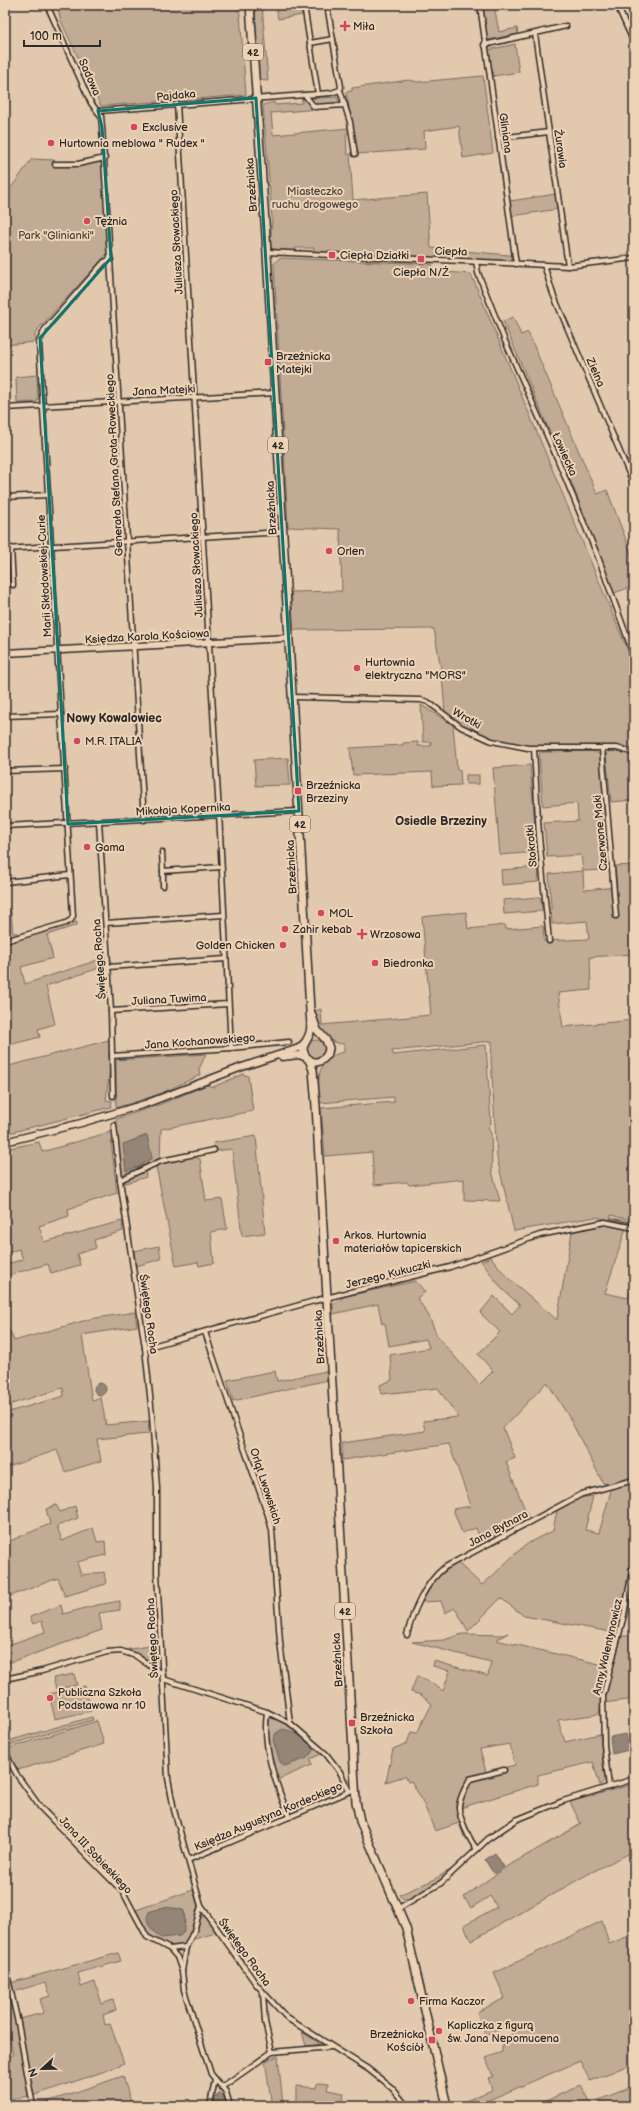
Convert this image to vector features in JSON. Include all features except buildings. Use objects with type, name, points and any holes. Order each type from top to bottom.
[{"type":"main road","name":"Brzeźnicka","points":[[250,5],[267,252],[310,1010],[310,1030],[306,1041]]},
{"type":"main road","name":"Księdza Karola Kościowa","points":[[5,653],[289,638]]},
{"type":"main road","name":"Brzeźnicka","points":[[310,1010],[317,1030],[322,1037]]},
{"type":"main road","points":[[5,1142],[126,1110],[299,1048],[313,1036],[322,1037]]},
{"type":"main road","name":"42","points":[[322,1037],[326,1040],[329,1048],[328,1055],[323,1060]]},
{"type":"main road","name":"42","points":[[306,1041],[303,1050],[308,1059]]},
{"type":"main road","points":[[268,1058],[296,1055],[316,1062],[323,1060]]},
{"type":"main road","name":"Brzeźnicka","points":[[308,1059],[313,1070],[316,1103],[352,1790],[360,1821],[399,1908],[411,1944],[447,2106]]},
{"type":"main road","name":"Brzeźnicka","points":[[316,1103],[318,1066],[323,1060]]},
{"type":"street","name":"Sadowa","points":[[48,5],[91,103],[98,111]]},
{"type":"street","points":[[304,5],[318,94]]},
{"type":"street","points":[[327,5],[341,87],[340,90],[350,122],[355,154]]},
{"type":"street","name":"Gliniana","points":[[480,5],[484,45],[516,264]]},
{"type":"street","points":[[624,5],[618,6],[634,43]]},
{"type":"street","points":[[484,45],[566,26]]},
{"type":"street","name":"Żurawia","points":[[535,34],[568,266]]},
{"type":"street","points":[[310,43],[333,39]]},
{"type":"street","points":[[256,98],[335,93],[340,90]]},
{"type":"street","points":[[305,95],[314,107],[345,105]]},
{"type":"street","name":"Pajdaka","points":[[98,111],[256,98]]},
{"type":"street","name":"Juliusza Słowackiego","points":[[176,104],[203,536],[231,1048]]},
{"type":"street","name":"Generała Stefana Grota-Roweckiego","points":[[98,111],[102,127],[111,259],[144,820]]},
{"type":"street","points":[[498,138],[549,132]]},
{"type":"street","points":[[55,164],[78,164],[104,158]]},
{"type":"street","name":"Ciepła","points":[[267,252],[568,266],[634,258]]},
{"type":"street","name":"Marii Skłodowskiej-Curie","points":[[5,941],[72,920],[73,916],[40,338],[104,262],[111,259]]},
{"type":"street","name":"Łowiecka","points":[[476,261],[478,274],[505,341],[592,543],[634,656]]},
{"type":"street","name":"Zielna","points":[[544,265],[553,294],[634,485]]},
{"type":"street","name":"Jana Matejki","points":[[5,408],[275,393]]},
{"type":"street","points":[[5,497],[48,494]]},
{"type":"street","points":[[5,549],[283,532]]},
{"type":"street","points":[[11,548],[13,585]]},
{"type":"street","name":"Wrotki","points":[[292,697],[421,700],[428,702],[461,727],[479,736],[506,744],[534,749],[617,748],[634,753]]},
{"type":"street","points":[[5,716],[61,714]]},
{"type":"street","name":"Stokrotki","points":[[534,749],[539,836],[549,941]]},
{"type":"street","name":"Czerwone Maki","points":[[602,749],[616,916]]},
{"type":"street","points":[[5,771],[65,769]]},
{"type":"street","name":"Mikołaja Kopernika","points":[[5,826],[68,824],[299,811]]},
{"type":"street","name":"Świętego Rocha","points":[[100,822],[111,1011],[113,1096]]},
{"type":"street","points":[[162,852],[163,886]]},
{"type":"street","points":[[163,871],[221,867]]},
{"type":"street","points":[[5,882],[70,875]]},
{"type":"street","points":[[106,923],[223,916]]},
{"type":"street","points":[[108,966],[226,960]]},
{"type":"street","name":"Juliana Tuwima","points":[[111,1011],[228,1004]]},
{"type":"street","name":"Jana Kochanowskiego","points":[[112,1056],[231,1048],[289,1042]]},
{"type":"street","name":"Świętego Rocha","points":[[114,1125],[120,1180],[145,1348],[157,1488],[157,1573],[169,1788],[188,1860],[202,1906],[263,1992],[287,2018],[368,2069],[392,2088],[407,2106]]},
{"type":"street","points":[[120,1180],[161,1161],[214,1150]]},
{"type":"street","name":"Jerzego Kukuczki","points":[[145,1348],[327,1298],[450,1267],[540,1235],[605,1222],[634,1228]]},
{"type":"street","name":"Orląt Lwowskich","points":[[205,1332],[272,1530],[280,1642],[290,1723]]},
{"type":"street","name":"Jana Bytnara","points":[[407,1635],[426,1589],[445,1567],[582,1494],[634,1480]]},
{"type":"street","name":"Anny Walentynowicz","points":[[608,1787],[604,1745],[603,1696],[624,1615],[634,1560]]},
{"type":"street","points":[[5,1679],[42,1671],[100,1654],[121,1651],[136,1656],[163,1677],[267,1712],[290,1723],[326,1754],[352,1790]]},
{"type":"street","points":[[267,1712],[264,1730],[266,1745],[274,1779],[289,1817]]},
{"type":"street","name":"Jana III Sobieskiego","points":[[5,1753],[17,1775],[40,1807],[123,1892],[147,1937],[170,1949]]},
{"type":"street","points":[[477,1849],[471,1843],[459,1809],[460,1801],[470,1779],[504,1770]]},
{"type":"street","points":[[399,1908],[441,1883],[493,1835],[522,1817],[563,1801],[634,1779]]},
{"type":"street","name":"Księdza Augustyna Kordeckiego","points":[[188,1860],[352,1790]]},
{"type":"street","points":[[182,1971],[186,1947],[194,1931],[202,1906]]},
{"type":"street","points":[[170,1949],[186,1947]]},
{"type":"street","points":[[170,1949],[177,1957],[182,1971],[184,1990],[211,2074],[228,2096],[230,2106]]},
{"type":"street","points":[[5,1965],[18,2023],[32,2106]]},
{"type":"street","points":[[263,1992],[262,2006],[272,2052]]},
{"type":"street","points":[[222,2087],[272,2052],[331,2047]]},
{"type":"street","points":[[210,2106],[215,2079]]},
{"type":"highlighted area","points":[[256,98],[299,811],[68,824],[40,338],[111,258],[102,127],[98,111]]},
{"type":"green space","points":[[57,5],[236,5],[240,14],[246,95],[101,106],[61,21]]},
{"type":"green space","points":[[255,5],[262,5],[268,81],[258,80]]},
{"type":"green space","points":[[276,5],[301,5],[302,15],[278,19]]},
{"type":"green space","points":[[482,5],[494,5],[499,32],[517,28],[518,34],[487,40]]},
{"type":"green space","points":[[515,44],[519,72],[493,76],[488,50]]},
{"type":"green space","points":[[483,76],[493,153],[463,158],[459,126],[424,131],[425,149],[358,154],[346,92],[352,91],[352,88],[409,80],[418,82]]},
{"type":"green space","name":"Miasteczko ruchu drogowego","points":[[337,97],[342,107],[271,113],[273,135],[349,128],[349,132],[346,134],[347,154],[350,154],[353,200],[427,194],[431,248],[512,255],[511,260],[314,252],[314,248],[295,248],[295,251],[272,249],[270,245],[272,218],[263,105],[274,102],[275,105],[302,103],[302,99]]},
{"type":"green space","name":"Park \"Glinianki\"","points":[[32,159],[54,160],[55,167],[87,164],[103,160],[107,254],[40,327],[35,334],[35,342],[5,345],[5,196]]},
{"type":"green space","points":[[556,194],[558,209],[512,216],[510,201]]},
{"type":"green space","points":[[279,258],[432,264],[433,271],[471,274],[634,667],[634,750],[624,746],[524,746],[487,738],[460,724],[445,713],[442,675],[434,629],[294,630],[291,592],[342,591],[340,529],[288,527],[274,264]]},
{"type":"green space","points":[[513,317],[521,335],[528,332],[597,494],[607,490],[634,561],[634,586],[614,593],[576,494],[503,321]]},
{"type":"green space","points":[[37,375],[38,400],[36,402],[17,403],[16,377]]},
{"type":"green space","points":[[421,705],[453,725],[457,770],[460,770],[461,785],[433,786],[432,772],[353,775],[350,748],[403,745],[403,743],[418,742],[418,746],[431,746],[431,742],[423,742]]},
{"type":"green space","points":[[592,751],[600,754],[609,870],[583,871],[581,855],[547,857],[544,823],[578,821],[577,803],[543,806],[539,754],[541,752]]},
{"type":"green space","points":[[610,751],[618,751],[634,755],[634,800],[611,802],[606,754]]},
{"type":"green space","points":[[288,758],[290,785],[256,786],[254,760]]},
{"type":"green space","points":[[530,765],[537,852],[500,855],[493,768]]},
{"type":"green space","points":[[466,775],[479,775],[479,784],[466,784]]},
{"type":"green space","points":[[634,865],[634,954],[590,957],[591,990],[558,993],[563,1027],[634,1020],[634,1221],[611,1215],[610,1219],[634,1224],[634,1231],[626,1228],[605,1293],[628,1298],[634,1280],[634,1478],[610,1484],[603,1483],[569,1417],[547,1382],[503,1428],[515,1458],[506,1462],[529,1520],[481,1542],[476,1528],[462,1533],[453,1509],[471,1506],[449,1444],[342,1460],[342,1443],[425,1431],[423,1421],[458,1417],[438,1388],[382,1394],[380,1385],[392,1380],[390,1355],[429,1348],[426,1339],[389,1346],[385,1323],[382,1324],[378,1304],[333,1314],[333,1303],[342,1299],[342,1297],[416,1281],[425,1292],[417,1298],[429,1316],[437,1336],[479,1385],[493,1371],[478,1354],[500,1332],[480,1313],[494,1296],[512,1314],[520,1305],[502,1289],[481,1261],[491,1257],[506,1276],[557,1320],[572,1232],[609,1224],[610,1220],[596,1217],[514,1231],[497,1158],[491,1059],[492,1041],[392,1051],[393,1055],[486,1045],[491,1123],[488,1128],[491,1133],[492,1171],[500,1201],[464,1200],[464,1179],[409,1185],[407,1182],[374,1185],[372,1152],[325,1156],[321,1108],[394,1102],[394,1097],[319,1103],[319,1077],[321,1070],[328,1059],[344,1052],[344,1044],[337,1043],[327,1038],[318,1023],[315,1011],[321,1009],[322,1025],[431,1015],[422,917],[466,912],[468,929],[505,925],[506,929],[543,926],[544,941],[589,939],[587,921],[552,924],[549,874],[583,871],[584,890],[617,887],[615,866]]},
{"type":"green space","points":[[539,867],[538,882],[502,885],[501,870]]},
{"type":"green space","points":[[541,898],[542,911],[504,914],[503,900]]},
{"type":"green space","points":[[5,911],[11,911],[13,933],[18,933],[21,937],[77,922],[77,925],[47,935],[53,958],[21,967],[25,984],[104,958],[105,966],[46,986],[55,1024],[38,1029],[40,1037],[5,1046]]},
{"type":"green space","points":[[109,1040],[111,1059],[106,1100],[112,1101],[111,1107],[5,1134],[5,1067]]},
{"type":"green space","points":[[312,1040],[320,1040],[325,1045],[323,1056],[320,1058],[312,1058],[307,1053],[307,1045]]},
{"type":"green space","points":[[206,1054],[199,1069],[200,1075],[160,1094],[116,1108],[116,1060]]},
{"type":"green space","points":[[243,1074],[248,1076],[253,1111],[161,1129],[160,1158],[122,1176],[116,1119],[161,1104],[207,1085],[213,1087]]},
{"type":"green space","points":[[110,1132],[117,1193],[68,1209],[69,1216],[39,1226],[44,1242],[122,1221],[123,1231],[94,1240],[96,1248],[77,1254],[80,1265],[51,1273],[48,1264],[5,1276],[5,1265],[23,1259],[19,1249],[5,1254],[5,1149],[39,1142],[42,1152]]},
{"type":"green space","points":[[256,1136],[265,1233],[242,1236],[232,1149],[216,1151],[213,1143]]},
{"type":"green space","points":[[193,1157],[200,1159],[206,1201],[222,1199],[227,1229],[211,1232],[214,1263],[199,1266],[198,1262],[176,1266],[156,1166],[162,1162]]},
{"type":"green space","points":[[145,1171],[146,1177],[123,1184],[128,1179]]},
{"type":"green space","points":[[159,1246],[161,1259],[136,1266],[134,1251]]},
{"type":"green space","points":[[135,1312],[137,1326],[82,1335],[92,1401],[101,1398],[106,1425],[149,1421],[148,1434],[97,1439],[101,1461],[65,1472],[57,1450],[5,1468],[5,1413],[64,1396],[63,1388],[5,1406],[5,1333],[10,1331],[14,1341],[90,1319]]},
{"type":"green space","points":[[275,1371],[277,1381],[327,1371],[328,1380],[233,1401],[227,1380]]},
{"type":"green space","points":[[634,1482],[634,1549],[628,1590],[616,1633],[524,1616],[501,1598],[468,1631],[455,1608],[445,1613],[441,1601],[422,1602],[437,1577],[458,1563],[482,1585],[525,1546],[553,1531],[557,1510],[578,1498],[593,1496],[585,1530],[599,1533],[612,1487]]},
{"type":"green space","points":[[56,1505],[60,1512],[75,1506],[78,1518],[57,1526],[62,1541],[93,1528],[97,1542],[105,1541],[106,1555],[77,1562],[81,1575],[104,1572],[106,1584],[65,1596],[58,1578],[5,1598],[5,1543],[50,1524],[46,1509]]},
{"type":"green space","points":[[120,1601],[120,1610],[99,1613],[102,1630],[5,1664],[5,1646],[45,1632],[42,1621],[33,1624],[30,1617],[61,1605],[63,1614],[97,1605]]},
{"type":"green space","points":[[508,1633],[496,1640],[608,1666],[599,1714],[558,1720],[565,1742],[600,1734],[605,1780],[600,1785],[593,1762],[538,1775],[538,1784],[457,1809],[466,1836],[464,1837],[459,1823],[435,1831],[421,1798],[411,1781],[408,1782],[405,1776],[386,1782],[393,1749],[407,1743],[411,1732],[417,1733],[432,1704],[421,1695],[411,1692],[417,1676],[427,1680],[443,1691],[450,1671],[433,1666],[434,1661],[488,1676],[491,1662],[412,1642],[444,1640],[462,1634],[503,1635]],"holes":[[[510,1744],[515,1765],[486,1772],[480,1749]]]},
{"type":"green space","points":[[621,1636],[634,1636],[634,1699],[604,1703]]},
{"type":"green space","points":[[155,1645],[155,1663],[128,1649],[131,1649]]},
{"type":"green space","points":[[74,1674],[77,1685],[56,1689],[53,1678]]},
{"type":"green space","points":[[85,1686],[91,1711],[55,1719],[49,1694]]},
{"type":"green space","points":[[92,1717],[93,1720],[9,1745],[8,1741]]},
{"type":"green space","points":[[272,1718],[279,1720],[293,1728],[305,1737],[321,1754],[310,1759],[312,1765],[277,1780],[268,1738],[269,1722]]},
{"type":"green space","points":[[97,1721],[104,1744],[18,1770],[13,1762],[9,1748]]},
{"type":"green space","points":[[634,1784],[634,1851],[588,1874],[471,1941],[464,1925],[497,1907],[490,1896],[471,1908],[464,1897],[506,1867],[581,1824],[570,1802]]},
{"type":"green space","points":[[452,1869],[436,1884],[423,1893],[403,1899],[399,1895],[431,1881]]},
{"type":"green space","points":[[193,1890],[198,1906],[197,1915],[185,1944],[180,1947],[169,1946],[148,1935],[136,1910]],"holes":[[[164,1907],[184,1911],[185,1924],[149,1912]]]},
{"type":"green space","points":[[201,1916],[205,1916],[216,1933],[194,1939]]},
{"type":"green space","points":[[602,1921],[609,1944],[634,1934],[634,2063],[590,2081],[580,2061],[475,2106],[453,2106],[492,2090],[488,2078],[493,2076],[486,2058],[502,2052],[502,2046],[512,2033],[509,2026],[485,2035],[477,2012],[505,1998],[494,1973]]},
{"type":"green space","points":[[118,1953],[121,1961],[78,1973],[81,1987],[95,1982],[102,2004],[113,2000],[116,2010],[103,2015],[105,2025],[110,2024],[124,2063],[120,2066],[32,2096],[19,2019],[44,2013],[40,1999],[50,1996],[46,1982],[13,1992],[10,1983]]},
{"type":"green space","points":[[5,1974],[20,2039],[28,2096],[5,2101],[5,2058],[13,2055],[5,2012]]},
{"type":"green space","points":[[302,2032],[320,2044],[306,2046]]},
{"type":"green space","points":[[278,2056],[283,2106],[272,2106],[265,2061]]},
{"type":"green space","points":[[123,2076],[132,2106],[35,2106]]},
{"type":"green space","points":[[317,2083],[328,2084],[327,2090],[344,2093],[342,2106],[296,2106],[296,2086],[316,2088]]},
{"type":"green space","points":[[581,2085],[591,2103],[634,2086],[634,2106],[535,2106]]},
{"type":"shaded area","points":[[147,1135],[152,1158],[140,1166],[126,1171],[123,1144]]},
{"type":"shaded area","points":[[98,1383],[102,1383],[106,1389],[102,1395],[98,1395],[94,1391],[94,1387]]},
{"type":"shaded area","points":[[283,1729],[301,1736],[311,1746],[314,1750],[307,1758],[285,1766],[280,1762],[273,1740],[276,1733]]},
{"type":"shaded area","points":[[626,1734],[629,1750],[612,1754],[610,1737]]},
{"type":"shaded area","points":[[495,1853],[504,1867],[495,1873],[485,1860]]},
{"type":"shaded area","points":[[164,1907],[184,1911],[184,1932],[180,1936],[161,1938],[155,1933],[148,1923],[147,1916],[149,1912]]},
{"type":"shaded area","points":[[220,2093],[223,2095],[227,2106],[215,2106],[214,2099]]},
{"type":"waterway","points":[[611,1218],[634,1223]]},
{"type":"place","name":"Miła","points":[[345,26]]},
{"type":"place","name":"Exclusive","points":[[134,127]]},
{"type":"place","name":"Hurtownia meblowa \" Rudex \"","points":[[51,143]]},
{"type":"place","name":"Tężnia","points":[[87,221]]},
{"type":"place","name":"Ciepła Działki","points":[[332,255]]},
{"type":"place","name":"Ciepła N/Ż","points":[[421,259]]},
{"type":"place","name":"Brzeźnicka Matejki","points":[[268,362]]},
{"type":"place","name":"Orlen","points":[[329,551]]},
{"type":"place","name":"Hurtownia elektryczna \"MORS\"","points":[[357,668]]},
{"type":"place","name":"M.R. ITALIA","points":[[77,741]]},
{"type":"place","name":"Brzeźnicka Brzeziny","points":[[298,791]]},
{"type":"place","name":"Gama","points":[[87,847]]},
{"type":"place","name":"MOL","points":[[321,913]]},
{"type":"place","name":"Zahir kebab","points":[[285,929]]},
{"type":"place","name":"Wrzosowa","points":[[362,934]]},
{"type":"place","name":"Golden Chicken","points":[[283,945]]},
{"type":"place","name":"Biedronka","points":[[375,963]]},
{"type":"place","name":"Arkos. Hurtownia materiałów tapicerskich","points":[[336,1241]]},
{"type":"place","name":"Publiczna Szkoła Podstawowa nr 10","points":[[50,1698]]},
{"type":"place","name":"Brzeźnicka Szkoła","points":[[352,1723]]},
{"type":"place","name":"Firma Kaczor","points":[[411,2001]]},
{"type":"place","name":"Kapliczka z figurą św. Jana Nepomucena","points":[[439,2031]]},
{"type":"place","name":"Brzeźnicka Kościół","points":[[432,2040]]},
{"type":"district","name":"Nowy Kowalowiec","points":[[114,718]]},
{"type":"district","name":"Osiedle Brzeziny","points":[[441,821]]}]
